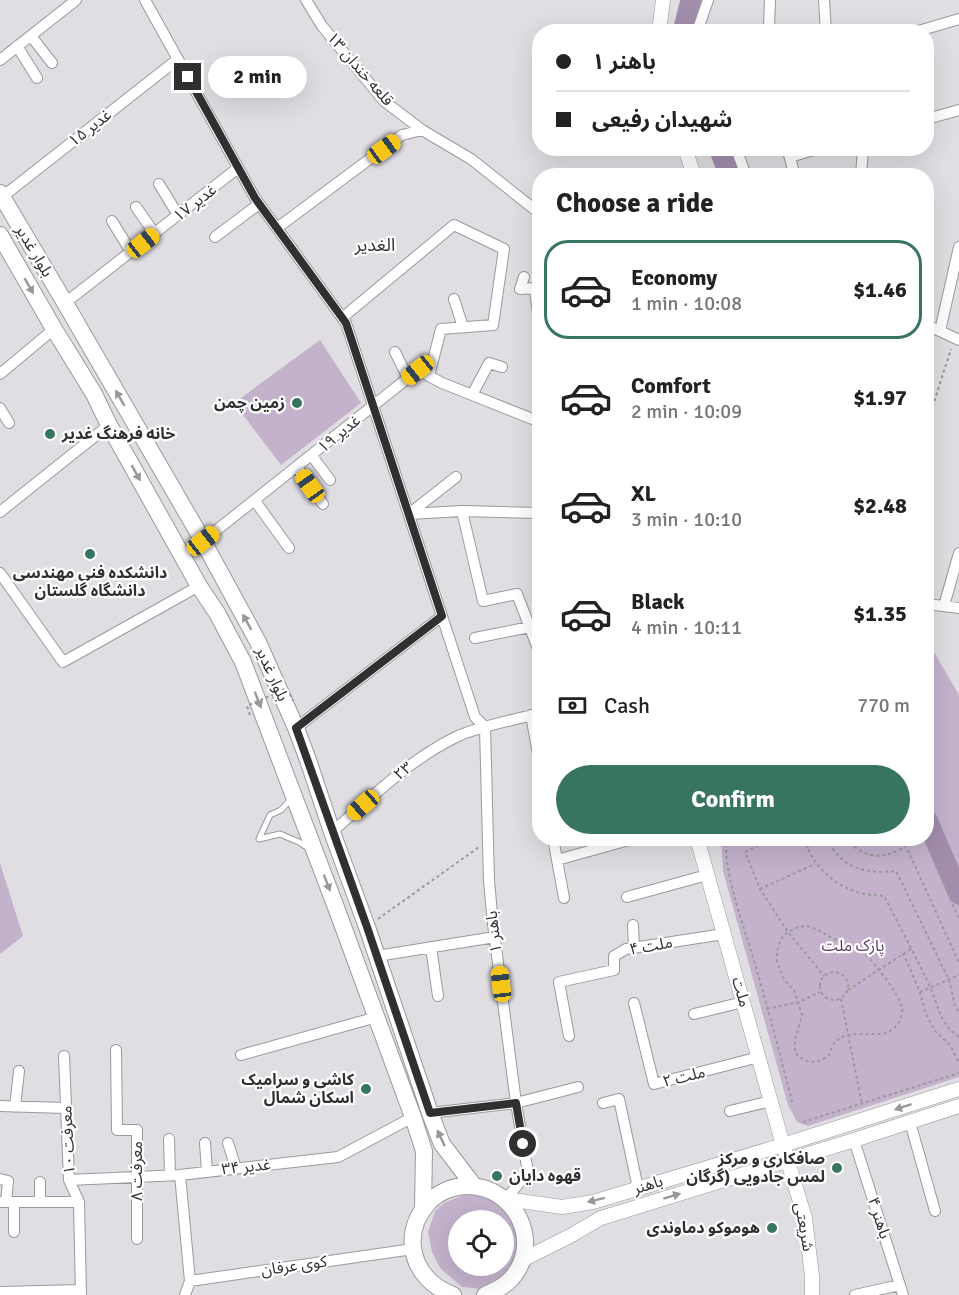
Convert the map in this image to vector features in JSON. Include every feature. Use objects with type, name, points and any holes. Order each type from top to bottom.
[{"type":"main road","points":[[660,24],[663,0]]},
{"type":"main road","name":"بلوار غدیر","points":[[1,195],[203,541],[258,642],[296,728],[442,1144],[474,1186]]},
{"type":"main road","name":"بلوار غدیر","points":[[2,245],[94,394],[243,662],[413,1117],[424,1151],[423,1209]]},
{"type":"main road","name":"ملت","points":[[699,846],[783,1145]]},
{"type":"main road","name":"باهنر","points":[[506,1199],[562,1207],[593,1202],[959,1089]]},
{"type":"main road","name":"باهنر","points":[[522,1260],[601,1218],[959,1106]]},
{"type":"main road","name":"شریعتی","points":[[783,1145],[805,1218],[812,1295]]},
{"type":"main road","points":[[453,1295],[437,1288],[426,1278],[417,1264],[413,1250],[413,1235],[416,1221],[433,1198],[446,1190],[460,1186],[491,1190],[506,1199],[516,1212],[523,1227],[525,1244],[522,1260],[517,1271],[495,1293]]},
{"type":"street","points":[[0,60],[76,0]]},
{"type":"street","points":[[145,0],[259,204],[346,323],[475,717],[485,727]]},
{"type":"street","name":"۱۳ قلعه خندان","points":[[306,0],[322,26],[384,101],[422,130],[471,159],[532,207]]},
{"type":"street","points":[[700,24],[708,0]]},
{"type":"street","points":[[769,24],[770,0]]},
{"type":"street","points":[[824,0],[826,24]]},
{"type":"street","points":[[934,26],[959,19]]},
{"type":"street","points":[[31,36],[52,63]]},
{"type":"street","points":[[16,46],[37,78]]},
{"type":"street","name":"۱۵ غدیر","points":[[1,195],[178,59]]},
{"type":"street","points":[[934,117],[959,110]]},
{"type":"street","points":[[277,228],[402,135],[422,130]]},
{"type":"street","name":"۱۷ غدیر","points":[[65,303],[238,168]]},
{"type":"street","points":[[159,184],[178,215]]},
{"type":"street","points":[[215,237],[259,204]]},
{"type":"street","points":[[136,207],[155,234]]},
{"type":"street","points":[[112,221],[131,252]]},
{"type":"street","points":[[342,318],[454,225],[504,249],[493,325],[441,329],[429,376],[532,419]]},
{"type":"street","points":[[940,331],[959,247]]},
{"type":"street","points":[[524,276],[520,289],[532,288]]},
{"type":"street","points":[[454,299],[463,327]]},
{"type":"street","points":[[934,328],[957,339]]},
{"type":"street","points":[[0,374],[54,329]]},
{"type":"street","points":[[395,352],[408,378]]},
{"type":"street","points":[[472,395],[489,363],[502,367]]},
{"type":"street","name":"۱۹ غدیر","points":[[203,541],[418,370],[429,376]]},
{"type":"street","points":[[0,408],[9,423]]},
{"type":"street","points":[[0,512],[110,425]]},
{"type":"street","points":[[312,456],[330,480]]},
{"type":"street","points":[[297,467],[323,504]]},
{"type":"street","points":[[409,514],[456,477]]},
{"type":"street","points":[[255,501],[289,548]]},
{"type":"street","points":[[409,514],[462,511],[532,513]]},
{"type":"street","points":[[462,511],[483,600],[517,594],[532,632]]},
{"type":"street","points":[[944,606],[959,554]]},
{"type":"street","points":[[0,573],[63,662],[200,586]]},
{"type":"street","points":[[934,605],[959,608]]},
{"type":"street","points":[[296,728],[442,616]]},
{"type":"street","points":[[475,639],[530,627]]},
{"type":"street","name":"۲۳","points":[[332,832],[410,765],[457,736],[532,715]]},
{"type":"street","name":"باهنر ۱","points":[[485,727],[489,881],[516,1103],[528,1172],[506,1199]]},
{"type":"street","points":[[554,846],[564,898]]},
{"type":"street","points":[[557,860],[607,846]]},
{"type":"street","points":[[627,897],[707,875]]},
{"type":"street","points":[[633,925],[634,948]]},
{"type":"street","name":"۴ ملت","points":[[569,1036],[559,982],[614,970],[614,956],[626,949],[724,934]]},
{"type":"street","points":[[377,956],[495,937]]},
{"type":"street","points":[[431,947],[438,996]]},
{"type":"street","points":[[694,1014],[743,1002]]},
{"type":"street","name":"۲ ملت","points":[[634,1004],[654,1084],[759,1057]]},
{"type":"street","points":[[241,1055],[377,1017]]},
{"type":"street","name":"معرفت ۸","points":[[116,1050],[117,1130],[137,1131],[137,1239]]},
{"type":"street","name":"معرفت ۱۰","points":[[64,1056],[69,1180],[79,1202],[81,1292]]},
{"type":"street","points":[[15,1107],[19,1071]]},
{"type":"street","points":[[430,1113],[516,1103],[578,1087]]},
{"type":"street","points":[[603,1103],[619,1099],[638,1188]]},
{"type":"street","points":[[730,1111],[771,1101]]},
{"type":"street","points":[[0,1106],[66,1108]]},
{"type":"street","name":"۳۴ غدیر","points":[[69,1180],[175,1175],[338,1157],[413,1117]]},
{"type":"street","points":[[910,1122],[935,1211]]},
{"type":"street","points":[[169,1139],[190,1281],[184,1295]]},
{"type":"street","name":"۴ باهنر","points":[[854,1140],[902,1290]]},
{"type":"street","points":[[205,1143],[207,1171]]},
{"type":"street","points":[[228,1143],[236,1168]]},
{"type":"street","points":[[0,1179],[8,1181],[7,1202],[14,1232]]},
{"type":"street","points":[[40,1182],[40,1202]]},
{"type":"street","points":[[7,1202],[79,1202]]},
{"type":"street","name":"کوی عرفان","points":[[190,1281],[413,1250]]},
{"type":"street","points":[[855,1295],[902,1290]]},
{"type":"street","points":[[0,1292],[81,1292]]},
{"type":"lane","points":[[294,797],[281,810],[270,815],[259,839],[280,834],[299,842],[316,855]]},
{"type":"path","points":[[934,404],[957,339]]},
{"type":"path","points":[[250,715],[247,706],[287,688],[293,701]]},
{"type":"path","points":[[367,927],[488,840]]},
{"type":"path","points":[[726,846],[732,887],[794,1105]]},
{"type":"path","points":[[756,846],[745,852],[760,889],[788,932],[824,976]]},
{"type":"path","points":[[830,846],[844,861],[860,870],[878,873],[896,871],[949,980],[959,1013]]},
{"type":"path","points":[[854,846],[868,855],[882,856],[895,854],[906,846],[959,963]]},
{"type":"path","points":[[927,846],[959,920]]},
{"type":"path","points":[[806,847],[815,864],[836,883],[859,893],[884,896],[930,988],[941,1018],[959,1037]]},
{"type":"path","points":[[760,889],[815,864]]},
{"type":"path","points":[[798,927],[816,928],[837,940],[850,944],[865,954],[879,970],[902,1006],[902,1014],[894,1029],[874,1035],[848,1034],[841,1037],[824,1059],[811,1062],[799,1057],[795,1052],[795,1041],[802,1015],[799,1002],[794,990],[784,980],[777,962],[778,944],[783,936],[798,927]]},
{"type":"path","points":[[847,991],[847,980],[839,973],[834,972],[824,976],[820,981],[820,992],[824,997],[829,1000],[841,999],[847,991],[911,949]]},
{"type":"path","points":[[903,953],[920,992],[925,1012],[935,1030],[950,1045],[959,1063]]},
{"type":"path","points":[[920,992],[959,975]]},
{"type":"path","points":[[767,1009],[799,1002],[820,992]]},
{"type":"path","points":[[841,999],[862,1104]]},
{"type":"path","points":[[803,1122],[959,1073]]},
{"type":"green space","name":"زمین چمن","points":[[320,340],[361,403],[281,465],[234,403]]},
{"type":"green space","name":"پارک ملت","points":[[934,652],[959,695],[959,1077],[808,1126],[797,1122],[788,1105],[723,871],[721,846],[934,846]]},
{"type":"green space","points":[[0,863],[23,936],[0,954]]},
{"type":"green space","points":[[470,1192],[508,1202],[511,1210],[448,1210],[448,1275],[440,1268],[432,1252],[428,1232],[435,1211],[444,1203]]},
{"type":"green space","points":[[514,1221],[524,1252],[514,1265]]},
{"type":"green space","points":[[449,1276],[505,1276],[494,1290],[462,1287]]},
{"type":"waterway","points":[[685,24],[691,0]]},
{"type":"waterway","points":[[722,156],[727,168]]},
{"type":"waterway","points":[[934,836],[959,894]]},
{"type":"place","name":"زمین چمن","points":[[297,403]]},
{"type":"place","name":"خانه فرهنگ غدیر","points":[[50,434]]},
{"type":"place","name":"دانشکده فنی مهندسی دانشگاه گلستان","points":[[90,554]]},
{"type":"place","name":"کاشی و سرامیک اسکان شمال","points":[[366,1089]]},
{"type":"place","name":"صافکاری و مرکز لمس جادویی (گرگان","points":[[837,1168]]},
{"type":"place","name":"قهوه دایان","points":[[497,1176]]},
{"type":"place","name":"هوموکو دماوندی","points":[[772,1228]]},
{"type":"district","name":"الغدیر","points":[[375,245]]},
{"type":"route","points":[[188,77],[255,198],[346,323],[442,616],[296,728],[430,1113],[516,1103],[523,1144]]}]
